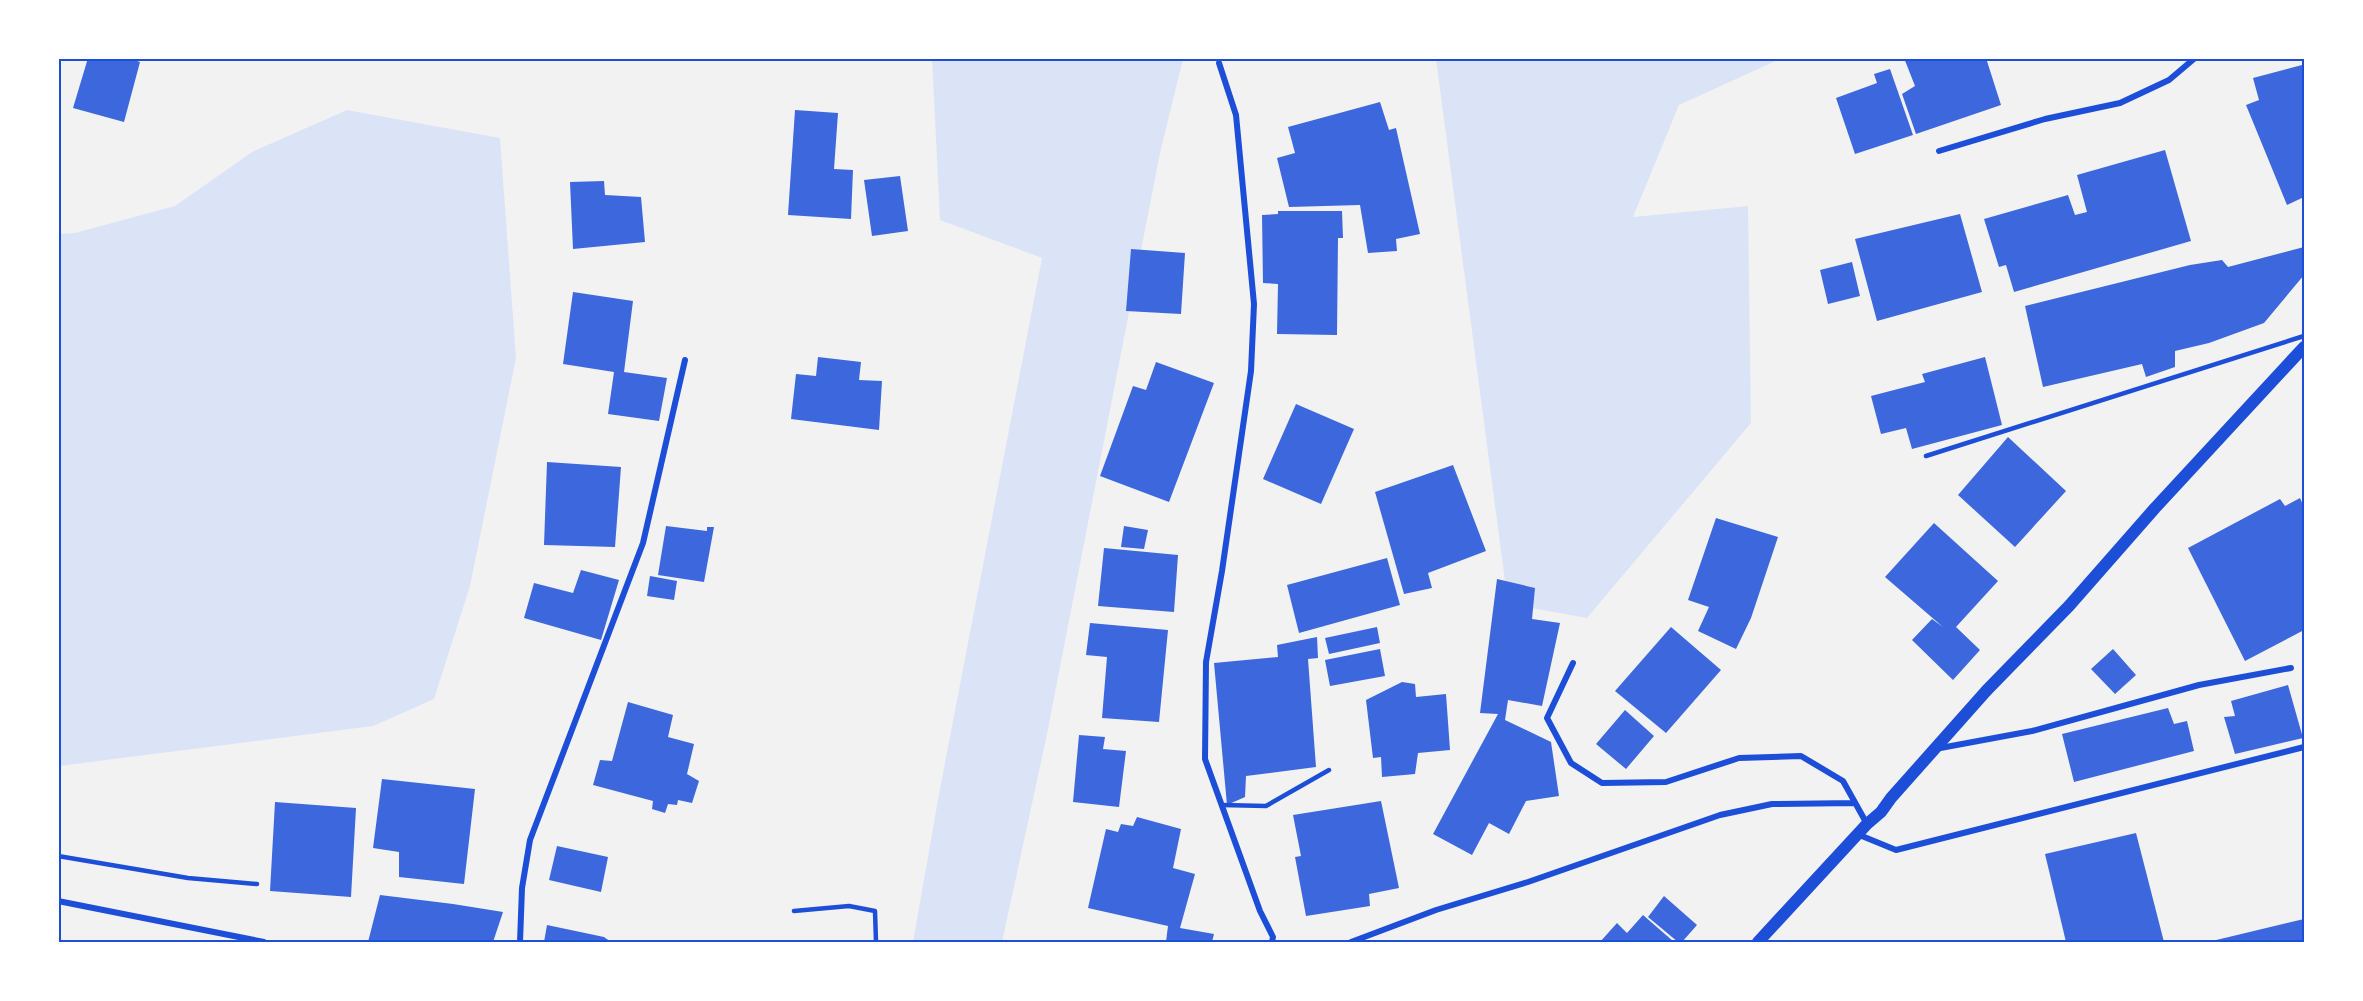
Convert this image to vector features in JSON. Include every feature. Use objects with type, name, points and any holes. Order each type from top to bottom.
[{"type":"main road","points":[[1758,942],[1857,834],[1881,812],[1987,690],[2069,606],[2155,508],[2304,347]]},
{"type":"street","points":[[1940,151],[2045,119],[2120,103],[2169,80],[2195,58]]},
{"type":"street","points":[[1219,63],[1236,115],[1254,304],[1251,371],[1222,571],[1206,662],[1205,759],[1260,911],[1273,937],[1272,942]]},
{"type":"street","points":[[520,942],[522,888],[530,840],[643,543],[685,360]]},
{"type":"street","points":[[1573,663],[1547,718],[1571,764],[1602,783],[1666,782],[1739,758],[1801,756],[1843,781],[1867,824]]},
{"type":"street","points":[[1935,749],[2032,731],[2199,685],[2290,668]]},
{"type":"street","points":[[1857,834],[1896,850],[2304,747]]},
{"type":"street","points":[[1351,942],[1436,910],[1528,882],[1720,816],[1772,804],[1855,803]]},
{"type":"street","points":[[58,901],[264,942]]},
{"type":"lane","points":[[1926,456],[2304,336]]},
{"type":"lane","points":[[1222,805],[1266,806],[1329,770]]},
{"type":"lane","points":[[58,856],[189,878],[257,884]]},
{"type":"lane","points":[[794,911],[849,906],[875,911],[876,942]]},
{"type":"shaded area","points":[[932,59],[1183,59],[1160,153],[1046,739],[1002,942],[913,942],[939,794],[1042,258],[940,220]]},
{"type":"shaded area","points":[[1436,59],[1780,59],[1679,105],[1633,217],[1748,206],[1751,423],[1587,618],[1508,604]]},
{"type":"shaded area","points":[[347,110],[500,138],[516,358],[470,586],[434,699],[373,726],[59,766],[59,234],[75,233],[175,206],[252,152]]},
{"type":"building","points":[[88,58],[128,58],[140,62],[124,122],[73,108]]},
{"type":"building","points":[[1904,58],[1986,58],[2001,105],[1916,134],[1902,94],[1915,86]]},
{"type":"building","points":[[2302,65],[2304,70],[2304,197],[2287,205],[2246,105],[2259,100],[2253,78]]},
{"type":"building","points":[[1890,69],[1913,135],[1855,154],[1836,98],[1877,83],[1874,74]]},
{"type":"building","points":[[1380,102],[1389,130],[1396,128],[1420,234],[1396,239],[1397,251],[1368,253],[1360,205],[1289,207],[1277,158],[1295,153],[1288,127]]},
{"type":"building","points":[[795,110],[838,113],[834,169],[853,170],[851,219],[788,215]]},
{"type":"building","points":[[2165,150],[2191,241],[2014,292],[2006,265],[1999,267],[1984,219],[2068,195],[2075,215],[2087,212],[2077,175]]},
{"type":"building","points":[[900,176],[908,231],[872,236],[864,180]]},
{"type":"building","points":[[604,181],[605,195],[641,197],[645,242],[573,249],[570,182]]},
{"type":"building","points":[[1278,211],[1342,211],[1343,238],[1338,238],[1337,335],[1277,334],[1278,284],[1263,283],[1262,215],[1278,214]]},
{"type":"building","points":[[1960,214],[1982,292],[1877,321],[1855,239]]},
{"type":"building","points":[[2304,247],[2304,275],[2264,323],[2209,343],[2175,351],[2175,367],[2146,377],[2142,364],[2043,387],[2025,306],[2190,265],[2222,260],[2228,267]]},
{"type":"building","points":[[1131,249],[1185,253],[1181,314],[1126,311]]},
{"type":"building","points":[[1852,262],[1860,296],[1828,304],[1820,270]]},
{"type":"building","points":[[573,292],[633,301],[624,372],[667,378],[659,421],[608,414],[614,372],[563,364]]},
{"type":"building","points":[[818,357],[861,362],[859,380],[882,381],[879,430],[791,419],[796,374],[816,376]]},
{"type":"building","points":[[1985,357],[2002,425],[1912,449],[1906,428],[1881,434],[1871,396],[1925,382],[1922,374]]},
{"type":"building","points":[[1156,362],[1214,383],[1169,502],[1100,476],[1133,386],[1146,390]]},
{"type":"building","points":[[1296,404],[1354,429],[1321,504],[1263,479]]},
{"type":"building","points":[[2008,437],[2066,491],[2015,547],[1958,495]]},
{"type":"building","points":[[547,462],[621,467],[615,547],[544,545]]},
{"type":"building","points":[[1453,465],[1486,551],[1428,573],[1432,588],[1404,594],[1375,492]]},
{"type":"building","points":[[2300,498],[2304,507],[2304,630],[2245,661],[2188,548],[2280,499],[2285,506]]},
{"type":"building","points":[[1716,518],[1778,537],[1751,618],[1736,649],[1698,631],[1709,607],[1688,600]]},
{"type":"building","points":[[1934,523],[1998,581],[1956,627],[1980,650],[1953,680],[1912,640],[1932,619],[1943,627],[1885,577]]},
{"type":"building","points":[[666,526],[707,531],[707,527],[714,527],[704,582],[658,575]]},
{"type":"building","points":[[1124,526],[1148,530],[1144,549],[1121,547]]},
{"type":"building","points":[[1104,548],[1178,555],[1174,612],[1098,606]]},
{"type":"building","points":[[1387,558],[1400,605],[1299,633],[1287,585]]},
{"type":"building","points":[[581,570],[619,580],[601,640],[524,618],[534,583],[573,593]]},
{"type":"building","points":[[650,576],[677,581],[674,600],[647,596]]},
{"type":"building","points":[[1497,579],[1535,588],[1532,619],[1560,623],[1542,706],[1508,700],[1505,720],[1551,742],[1559,796],[1526,801],[1509,834],[1489,823],[1472,855],[1433,834],[1498,714],[1480,713]]},
{"type":"building","points":[[1090,623],[1168,630],[1159,722],[1102,718],[1107,657],[1086,655]]},
{"type":"building","points":[[1377,627],[1380,643],[1329,654],[1325,638]]},
{"type":"building","points":[[1671,627],[1721,670],[1666,733],[1615,691]]},
{"type":"building","points":[[1317,637],[1318,658],[1308,659],[1316,767],[1246,776],[1245,797],[1227,805],[1214,663],[1278,657],[1277,645]]},
{"type":"building","points":[[1380,649],[1385,676],[1330,686],[1325,660]]},
{"type":"building","points":[[2113,649],[2136,675],[2115,694],[2091,669]]},
{"type":"building","points":[[1402,682],[1415,684],[1416,697],[1446,694],[1450,750],[1418,753],[1415,774],[1382,777],[1381,757],[1373,758],[1366,700]]},
{"type":"building","points":[[2288,685],[2303,738],[2235,754],[2224,717],[2235,716],[2231,701]]},
{"type":"building","points":[[628,702],[673,715],[668,737],[694,744],[687,774],[699,781],[692,803],[678,800],[677,805],[668,804],[665,813],[652,809],[653,801],[593,785],[600,760],[612,761]]},
{"type":"building","points":[[2168,708],[2174,724],[2187,721],[2194,751],[2074,782],[2062,734]]},
{"type":"building","points":[[1625,710],[1654,736],[1626,769],[1596,744]]},
{"type":"building","points":[[1079,735],[1105,737],[1103,749],[1126,751],[1119,807],[1073,802]]},
{"type":"building","points":[[382,779],[475,789],[464,884],[399,877],[399,852],[373,848]]},
{"type":"building","points":[[1381,801],[1399,888],[1369,894],[1370,906],[1306,916],[1295,857],[1301,856],[1293,815]]},
{"type":"building","points":[[275,802],[356,808],[351,897],[270,891]]},
{"type":"building","points":[[1137,817],[1181,829],[1173,868],[1195,874],[1180,928],[1214,934],[1212,942],[1166,942],[1168,926],[1088,908],[1106,829],[1118,832],[1121,824],[1133,826]]},
{"type":"building","points":[[2136,833],[2164,942],[2066,942],[2045,854]]},
{"type":"building","points":[[557,846],[608,857],[601,892],[549,880]]},
{"type":"building","points":[[380,895],[503,912],[493,942],[368,942]]},
{"type":"building","points":[[1664,896],[1697,925],[1682,942],[1678,942],[1648,917]]},
{"type":"building","points":[[1643,915],[1674,942],[1600,942],[1617,923],[1627,933]]},
{"type":"building","points":[[2304,919],[2304,942],[2208,942]]},
{"type":"building","points":[[547,925],[604,937],[611,942],[544,942]]}]
